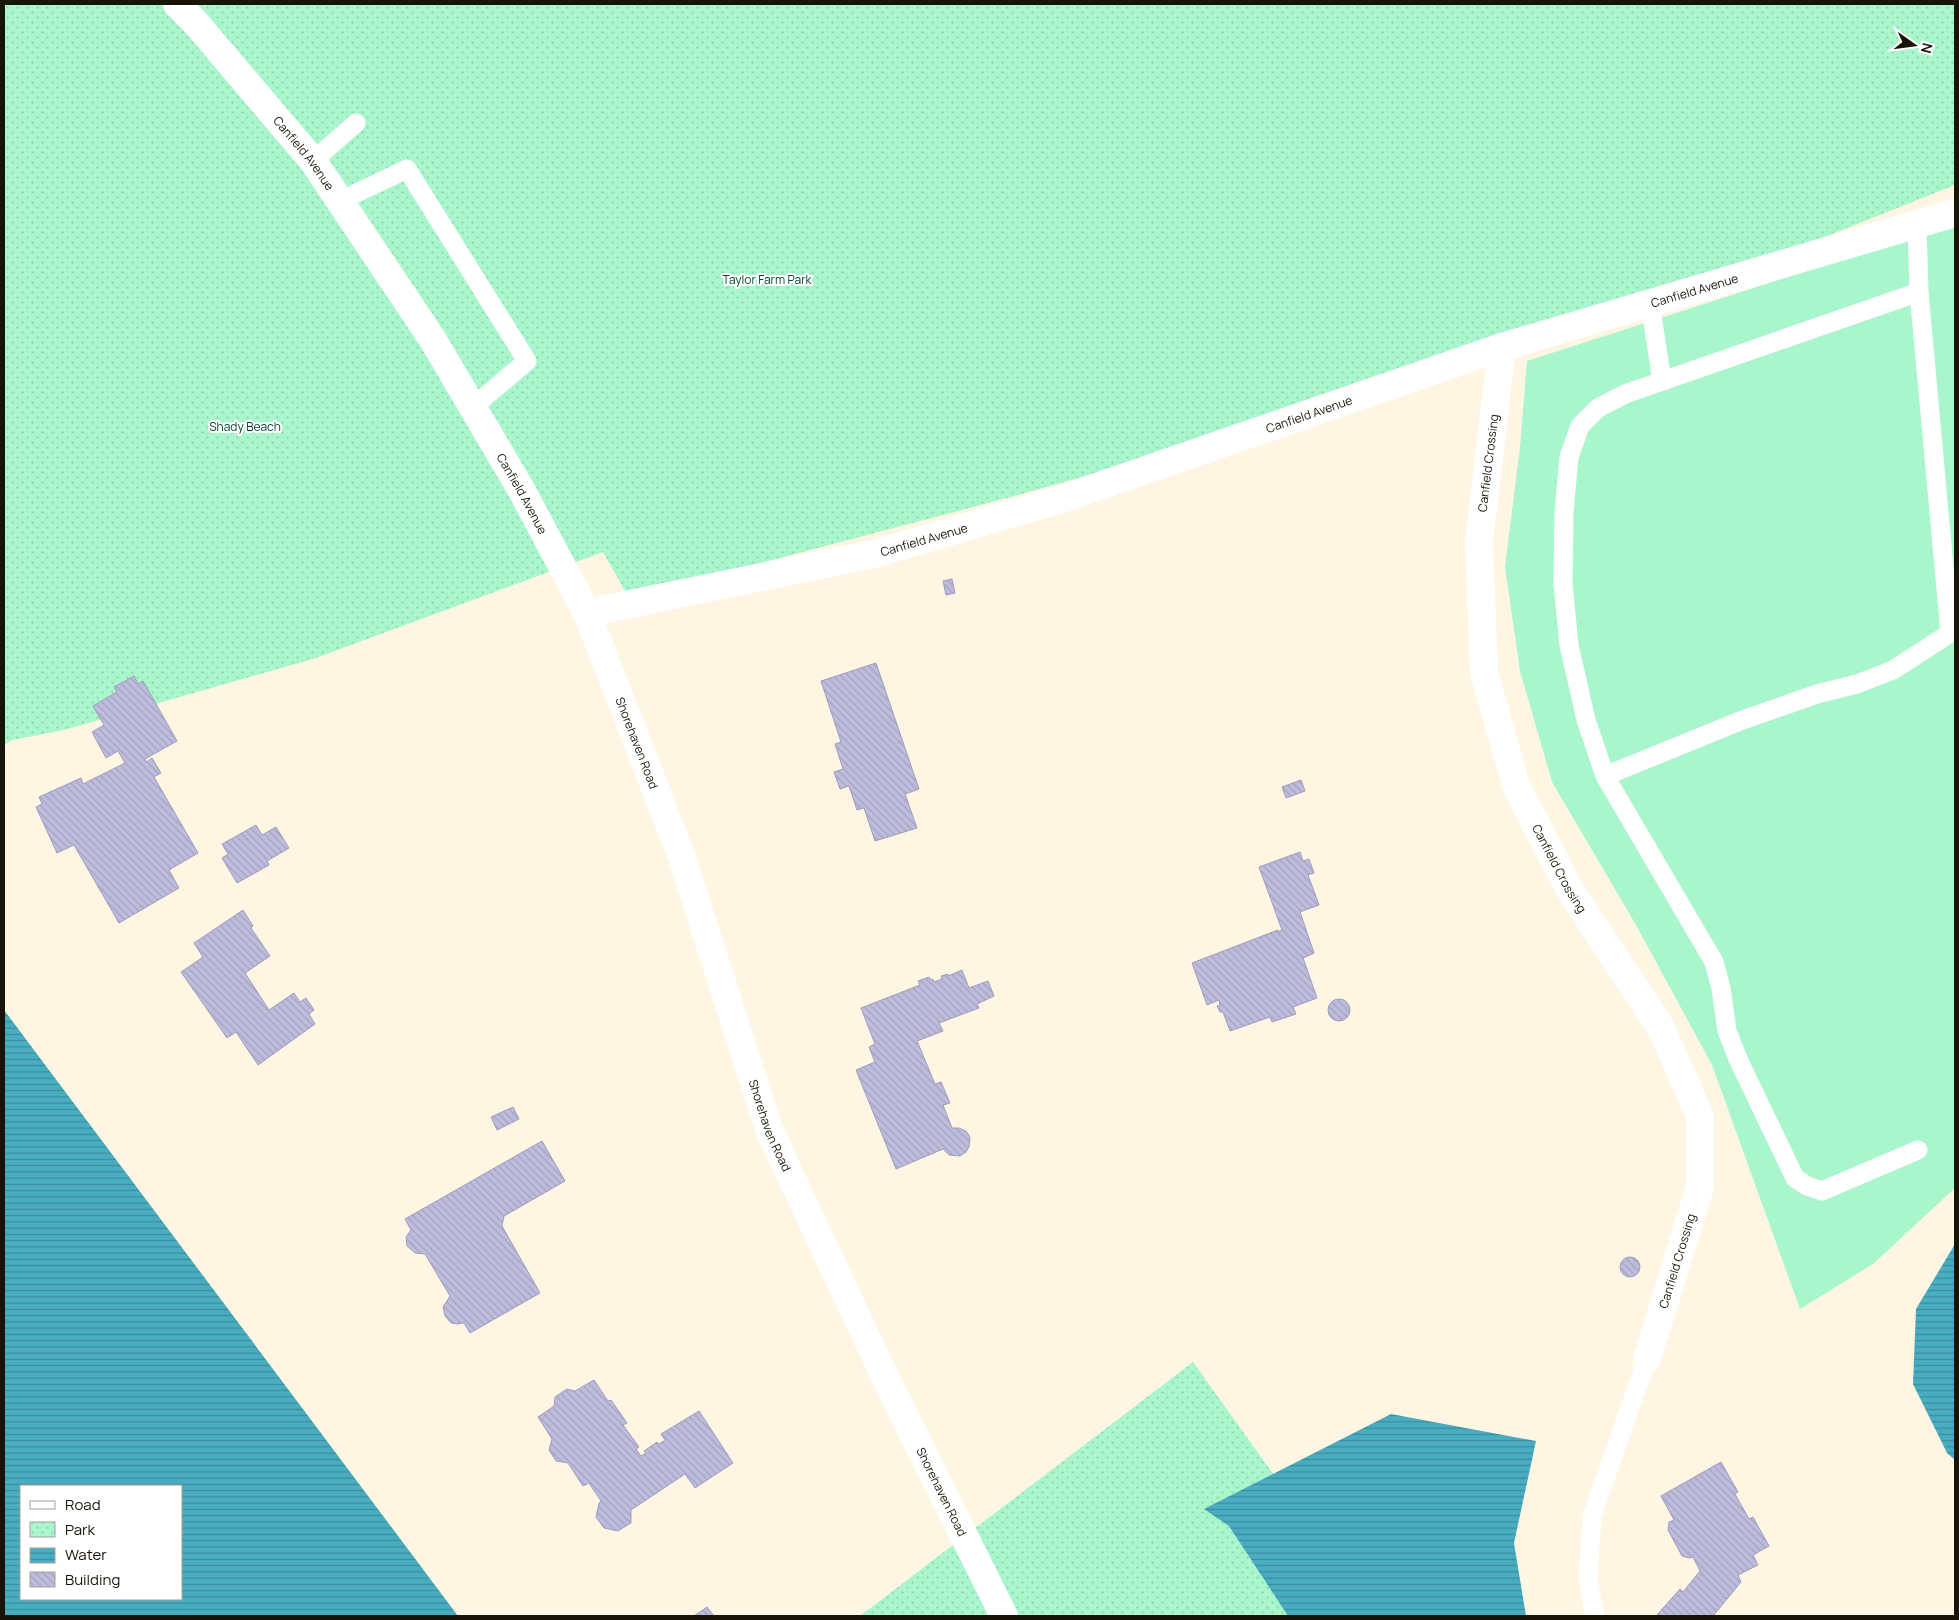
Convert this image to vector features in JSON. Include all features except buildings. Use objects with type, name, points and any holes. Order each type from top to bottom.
[{"type":"street","name":"Canfield Avenue","points":[[177,4],[195,22],[313,161],[340,201],[433,340],[522,491],[587,613],[882,551],[1059,500],[1502,346],[1955,213]]},
{"type":"street","name":"Canfield Crossing","points":[[1502,346],[1479,542],[1484,672],[1516,786],[1570,890],[1661,1028],[1700,1116],[1700,1187],[1647,1359]]},
{"type":"street","name":"Shorehaven Road","points":[[587,613],[680,852],[770,1132],[887,1381],[1004,1616]]},
{"type":"lane","points":[[313,161],[356,123]]},
{"type":"lane","points":[[340,201],[407,169],[527,361],[473,407]]},
{"type":"lane","points":[[1604,776],[1749,718],[1817,694],[1857,684],[1893,670],[1952,632],[1918,292],[1917,225]]},
{"type":"lane","points":[[1918,292],[1625,394],[1598,408],[1580,426],[1568,456],[1562,584],[1569,646],[1586,720],[1604,776],[1714,962],[1721,988],[1726,1031],[1795,1178],[1807,1186],[1822,1190],[1918,1150]]},
{"type":"lane","points":[[1650,303],[1662,381]]},
{"type":"lane","points":[[1595,1616],[1588,1580],[1592,1516],[1647,1359]]},
{"type":"green space","name":"Taylor Farm Park","points":[[4,4],[1955,4],[1955,185],[1757,264],[1485,364],[1007,498],[629,598],[603,552],[313,659],[64,730],[12,740],[4,745]]},
{"type":"green space","points":[[1955,223],[1955,1188],[1873,1264],[1800,1309],[1712,1065],[1636,925],[1552,782],[1520,671],[1505,567],[1520,447],[1527,361]]},
{"type":"green space","points":[[1193,1362],[1375,1616],[860,1616]]},
{"type":"water","points":[[4,1010],[458,1616],[4,1616]]},
{"type":"water","points":[[1955,1244],[1955,1460],[1947,1453],[1913,1384],[1916,1309]]},
{"type":"water","points":[[1391,1414],[1536,1441],[1514,1543],[1526,1616],[1288,1616],[1229,1526],[1204,1509]]},
{"type":"park label","name":"Shady Beach","points":[[245,426]]}]
